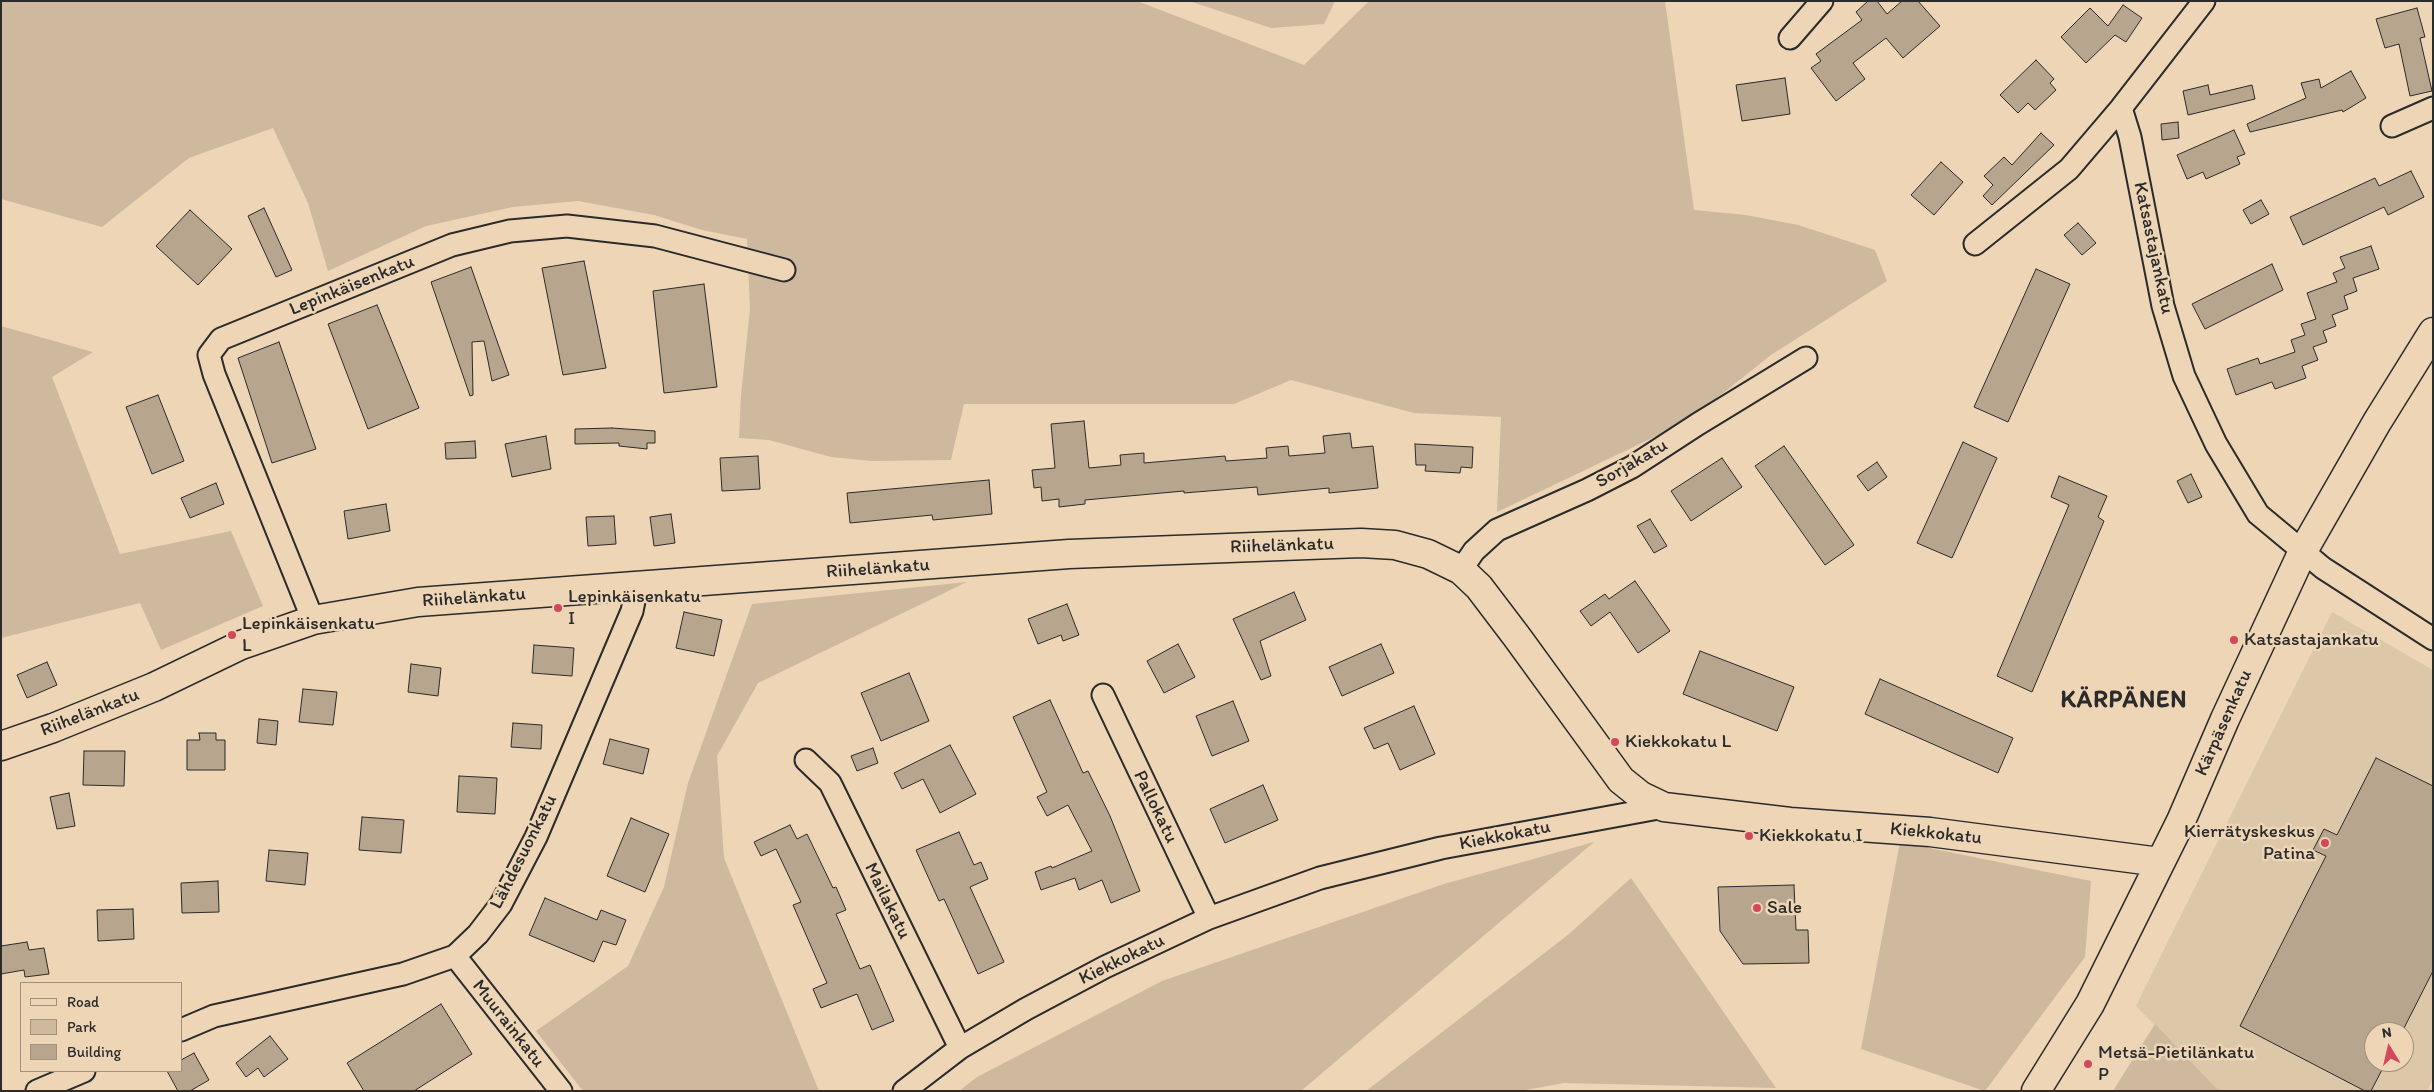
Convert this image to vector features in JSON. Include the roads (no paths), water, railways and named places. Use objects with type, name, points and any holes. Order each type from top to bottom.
[{"type":"street","points":[[1790,38],[1822,1]]},
{"type":"street","points":[[1975,244],[2069,169],[2121,108],[2204,1]]},
{"type":"street","name":"Katsastajankatu","points":[[2121,108],[2130,137],[2163,306],[2184,376],[2216,444],[2258,514],[2323,568],[2433,639]]},
{"type":"street","points":[[2392,126],[2433,108]]},
{"type":"street","name":"Lepinkäisenkatu","points":[[313,620],[214,374],[209,355],[220,339],[452,245],[510,231],[567,226],[655,236],[784,270]]},
{"type":"street","name":"Kärpäsenkatu","points":[[2036,1091],[2090,1004],[2160,862],[2303,551],[2377,422],[2433,332]]},
{"type":"street","name":"Sorjakatu","points":[[1461,570],[1474,551],[1497,530],[1587,490],[1632,467],[1806,358]]},
{"type":"street","name":"Riihelänkatu","points":[[1,746],[53,728],[154,688],[241,644],[313,620],[418,602],[1069,554],[1361,542],[1395,544],[1428,554],[1461,570],[1479,587],[1501,615],[1622,780],[1641,796],[1664,807]]},
{"type":"street","name":"Lähdesuonkatu","points":[[182,1030],[214,1016],[403,974],[455,956],[478,934],[501,904],[536,836],[632,611],[638,586]]},
{"type":"street","name":"Pallokatu","points":[[1103,695],[1209,918]]},
{"type":"street","name":"Mailakatu","points":[[806,760],[830,783],[960,1048]]},
{"type":"street","name":"Kiekkokatu","points":[[904,1091],[960,1048],[1026,1009],[1105,967],[1209,918],[1320,878],[1440,848],[1664,807],[1790,822],[1930,832],[2160,862]]},
{"type":"street","name":"Muurainkatu","points":[[455,956],[561,1091]]},
{"type":"street","points":[[37,1091],[82,1072]]},
{"type":"place","name":"Lepinkäisenkatu I","points":[[558,608]]},
{"type":"place","name":"Lepinkäisenkatu L","points":[[232,635]]},
{"type":"place","name":"Katsastajankatu","points":[[2234,640]]},
{"type":"place","name":"Kiekkokatu L","points":[[1615,742]]},
{"type":"place","name":"Kiekkokatu I","points":[[1749,836]]},
{"type":"place","name":"Kierrätyskeskus Patina","points":[[2325,843]]},
{"type":"place","name":"Sale","points":[[1757,908]]},
{"type":"place","name":"Metsä-Pietilänkatu P","points":[[2088,1064]]},
{"type":"district","name":"KÄRPÄNEN","points":[[2124,701]]}]
